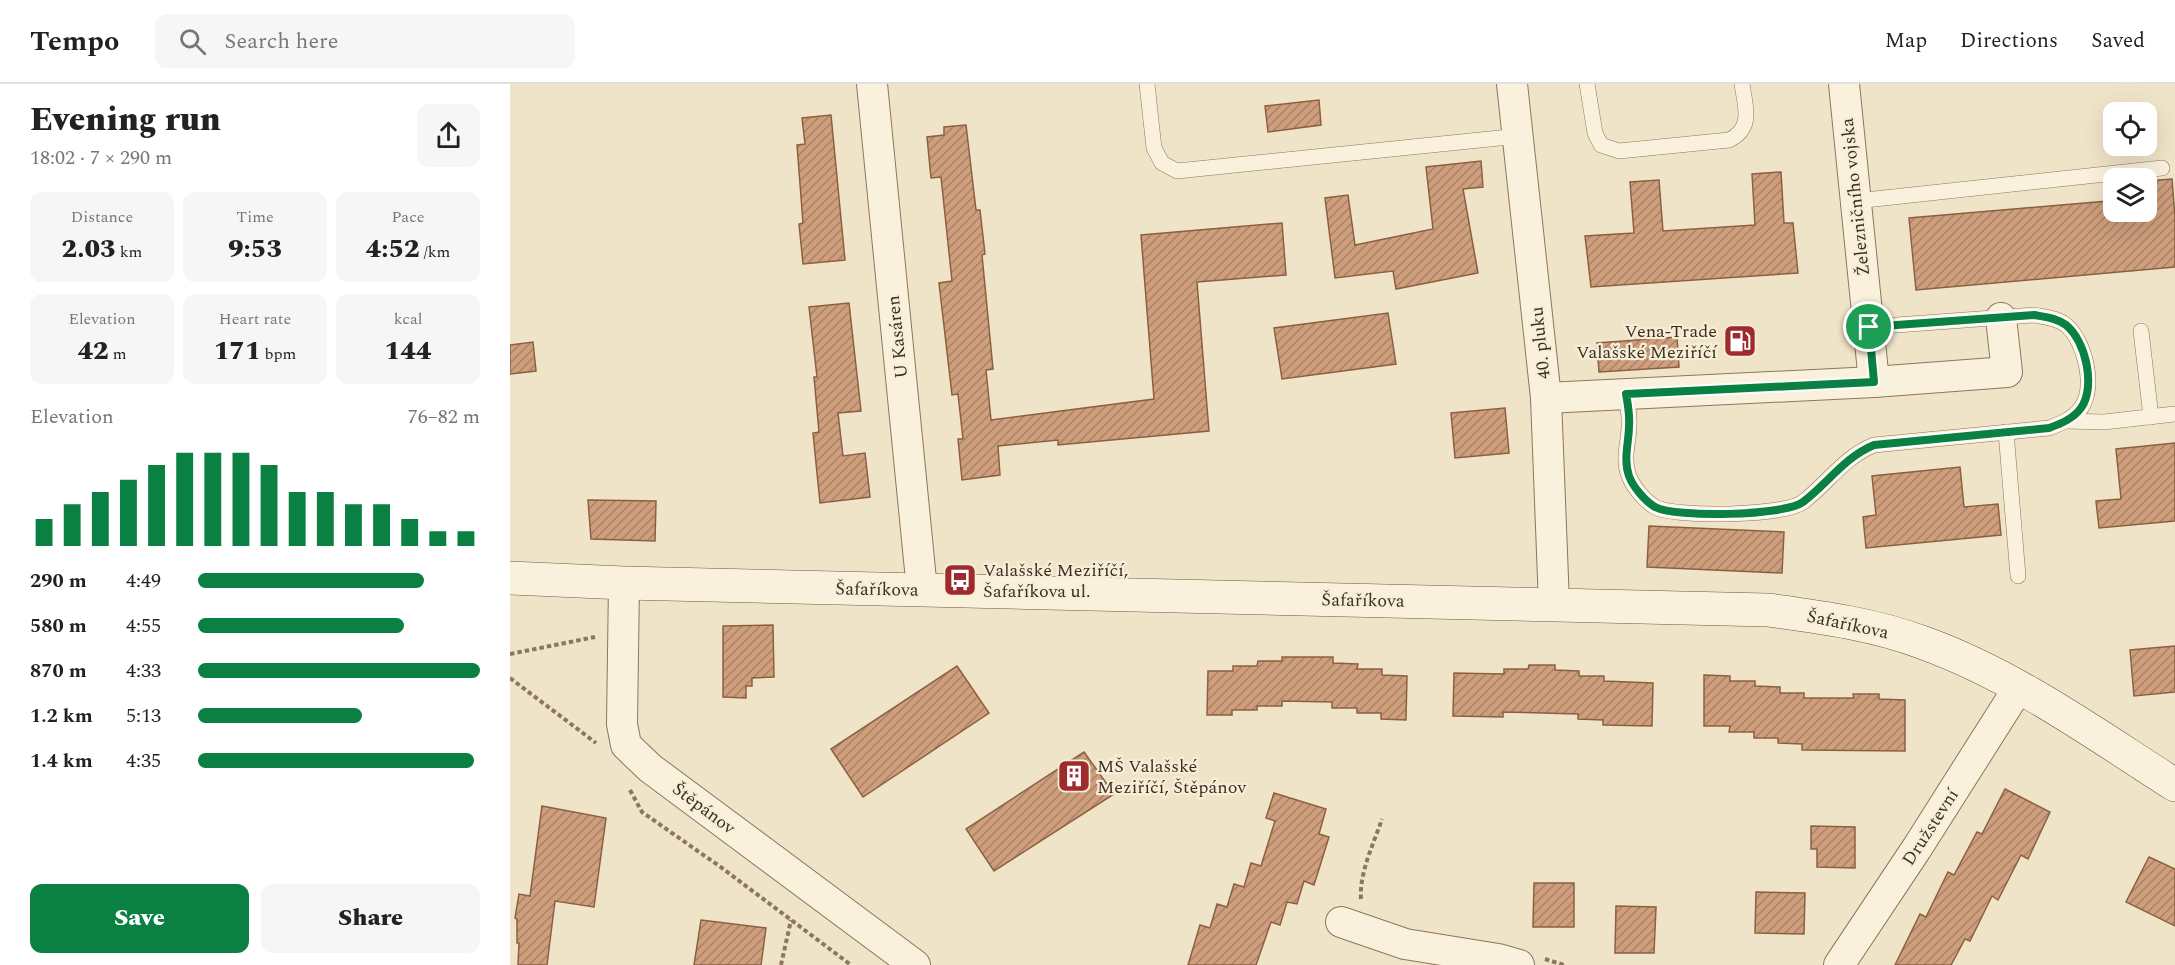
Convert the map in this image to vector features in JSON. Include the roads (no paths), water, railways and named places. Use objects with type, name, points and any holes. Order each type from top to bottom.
[{"type":"street","name":"U Kasáren","points":[[872,84],[922,590]]},
{"type":"street","name":"40. pluku","points":[[1512,84],[1546,398],[1554,604]]},
{"type":"street","name":"Železničního vojska","points":[[1844,84],[1874,382]]},
{"type":"street","points":[[1546,398],[1874,382],[2007,372],[2001,318]]},
{"type":"street","name":"Šafaříkova","points":[[510,578],[624,583],[1749,609],[1842,621],[1924,643],[2019,687],[2175,785]]},
{"type":"street","name":"Štěpánov","points":[[624,583],[622,724],[626,745],[650,768],[915,965]]},
{"type":"street","name":"Družstevní","points":[[1839,965],[2019,687]]},
{"type":"street","points":[[1341,922],[1406,944],[1498,959],[1519,965]]},
{"type":"lane","points":[[1147,84],[1154,148],[1162,163],[1177,171],[1519,136]]},
{"type":"lane","points":[[1587,84],[1595,133],[1601,145],[1619,151],[1730,140],[1744,128],[1746,116],[1742,84]]},
{"type":"lane","points":[[1856,201],[2162,168]]},
{"type":"lane","points":[[1869,327],[2034,315],[2053,319],[2065,325],[2076,337],[2087,367],[2085,398],[2080,409],[2066,422]]},
{"type":"lane","points":[[2141,331],[2151,417]]},
{"type":"lane","points":[[1626,394],[1629,416],[1626,450],[1629,475],[1636,487],[1653,506],[1683,514],[1769,511],[1802,503],[1851,458],[1874,445],[2049,428],[2066,422],[2104,422],[2175,414]]},
{"type":"lane","points":[[2006,432],[2018,576]]},
{"type":"place","name":"Vena-Trade Valašské Meziříčí","points":[[1740,341]]},
{"type":"place","name":"Valašské Meziříčí, Šafaříkova ul.","points":[[960,580]]},
{"type":"place","name":"MŠ Valašské Meziříčí, Štěpánov","points":[[1074,776]]}]
